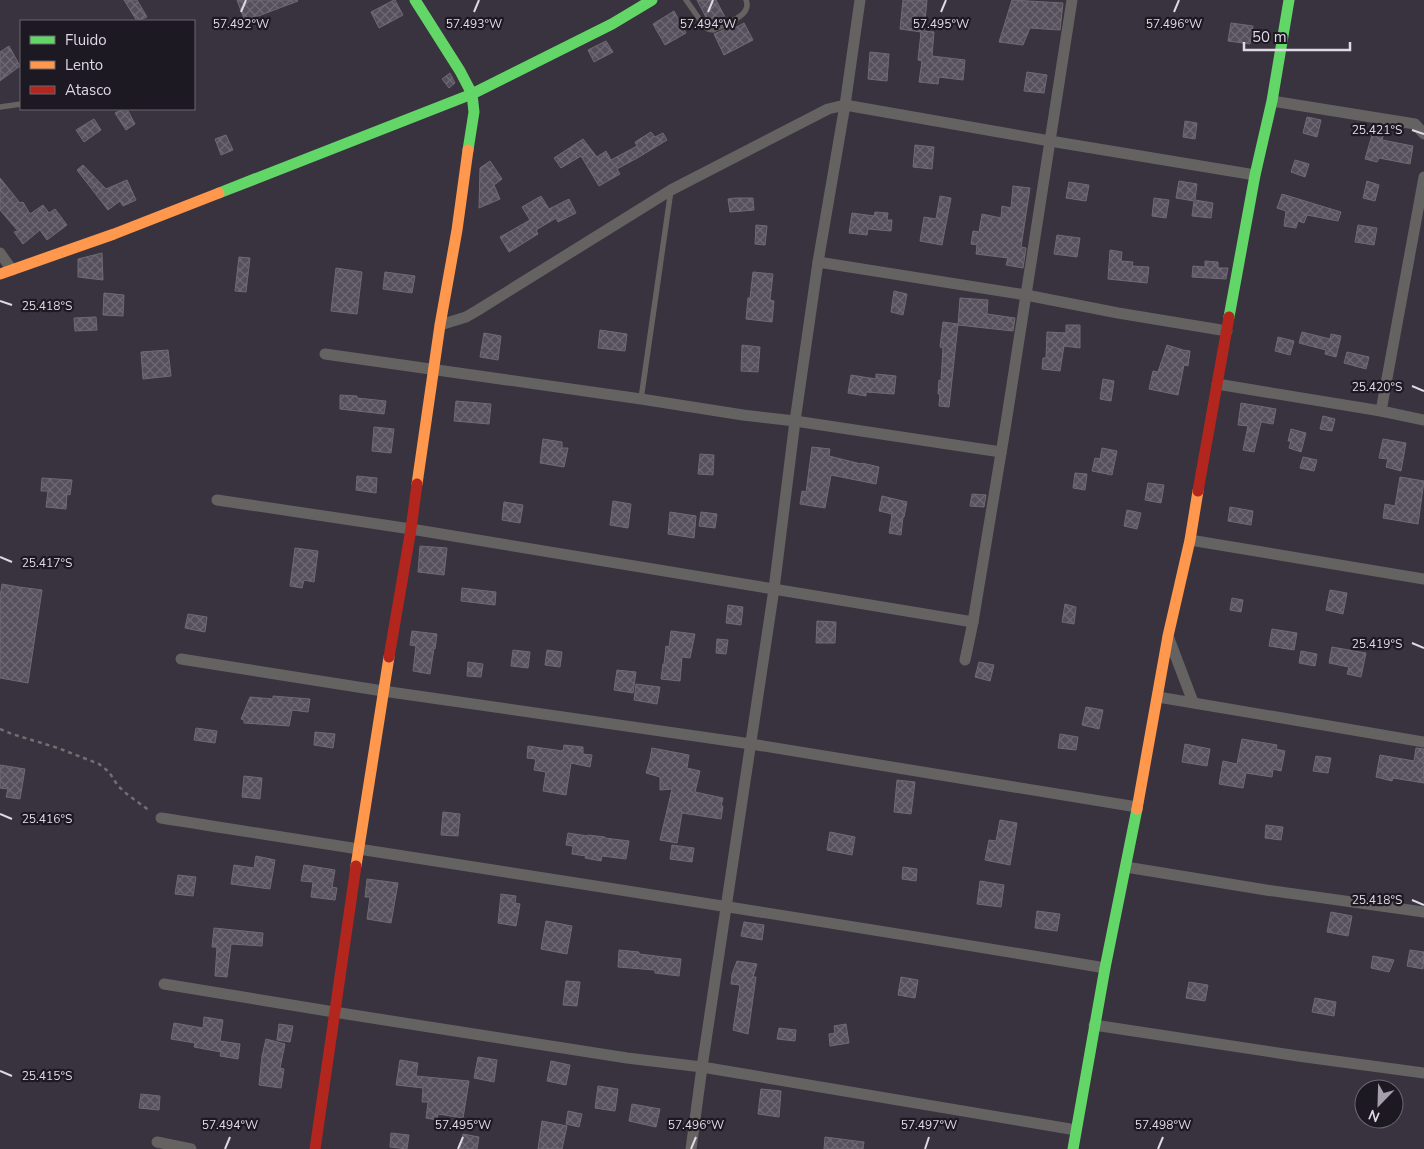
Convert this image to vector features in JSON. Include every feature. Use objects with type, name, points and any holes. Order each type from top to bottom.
[{"type":"street","points":[[315,1149],[383,691],[411,529],[440,325],[457,230],[474,112],[472,94],[460,71],[415,0]]},
{"type":"street","points":[[0,274],[114,234],[472,94],[612,24],[652,0]]},
{"type":"street","points":[[691,1149],[774,589],[795,421],[818,262],[845,105],[860,0]]},
{"type":"street","points":[[965,660],[973,622],[1072,0]]},
{"type":"street","points":[[1073,1149],[1104,968],[1126,867],[1168,636],[1190,540],[1203,456],[1255,175],[1272,101],[1289,0]]},
{"type":"street","points":[[1272,101],[1415,124],[1424,134]]},
{"type":"street","points":[[440,325],[466,317],[478,310],[671,190],[828,109],[845,105],[1050,142],[1255,175]]},
{"type":"street","points":[[1381,411],[1424,177]]},
{"type":"street","points":[[0,253],[12,270]]},
{"type":"street","points":[[818,262],[1026,295],[1227,331]]},
{"type":"street","points":[[325,354],[1000,452]]},
{"type":"street","points":[[1217,384],[1424,420]]},
{"type":"street","points":[[217,500],[411,529],[973,622]]},
{"type":"street","points":[[1190,540],[1424,579]]},
{"type":"street","points":[[1168,636],[1192,702]]},
{"type":"street","points":[[181,659],[383,691],[751,744],[1137,807]]},
{"type":"street","points":[[1158,697],[1424,742]]},
{"type":"street","points":[[161,818],[726,906],[1104,968]]},
{"type":"street","points":[[1126,867],[1266,890],[1424,912]]},
{"type":"street","points":[[164,984],[627,1058],[702,1067],[1076,1130]]},
{"type":"street","points":[[1094,1025],[1424,1073]]},
{"type":"street","points":[[157,1142],[191,1149]]},
{"type":"lane","points":[[686,0],[705,27],[713,30],[743,16],[748,4],[746,0]]},
{"type":"lane","points":[[0,107],[20,104]]},
{"type":"lane","points":[[641,399],[671,190]]},
{"type":"path","points":[[0,728],[12,734],[58,748],[99,764],[109,772],[118,786],[128,795],[161,818]]},
{"type":"building","points":[[124,0],[137,0],[147,17],[136,20]]},
{"type":"building","points":[[237,0],[297,0],[298,1],[245,21]]},
{"type":"building","points":[[394,0],[403,15],[379,28],[371,12]]},
{"type":"building","points":[[697,0],[716,0],[726,19],[710,25]]},
{"type":"building","points":[[903,0],[927,0],[924,31],[934,32],[932,56],[965,60],[963,80],[939,77],[938,84],[919,82],[922,61],[918,60],[921,32],[900,29]]},
{"type":"building","points":[[1012,0],[1063,3],[1060,30],[1030,28],[1023,45],[999,42]]},
{"type":"building","points":[[674,11],[686,33],[665,45],[653,24]]},
{"type":"building","points":[[744,23],[753,40],[724,55],[714,34],[730,27],[731,30]]},
{"type":"building","points":[[1231,23],[1253,26],[1250,44],[1228,41]]},
{"type":"building","points":[[606,41],[613,52],[594,62],[588,50]]},
{"type":"building","points":[[9,46],[20,66],[0,81],[0,52]]},
{"type":"building","points":[[870,52],[889,54],[887,81],[868,79]]},
{"type":"building","points":[[1027,72],[1047,75],[1044,93],[1024,91]]},
{"type":"building","points":[[450,73],[455,83],[449,88],[442,79]]},
{"type":"building","points":[[121,110],[128,110],[135,124],[126,130],[115,113]]},
{"type":"building","points":[[1307,117],[1321,120],[1317,137],[1303,133]]},
{"type":"building","points":[[94,119],[101,130],[84,142],[76,130]]},
{"type":"building","points":[[1185,121],[1197,123],[1195,139],[1183,137]]},
{"type":"building","points":[[1375,125],[1385,128],[1382,140],[1413,146],[1410,164],[1379,158],[1377,162],[1365,159]]},
{"type":"building","points":[[651,132],[655,137],[663,133],[667,140],[617,169],[620,174],[599,186],[581,156],[561,168],[554,158],[583,139],[597,157],[606,151],[611,160],[637,146],[635,142]]},
{"type":"building","points":[[226,135],[233,150],[221,155],[215,139]]},
{"type":"building","points":[[915,145],[934,147],[932,169],[913,167]]},
{"type":"building","points":[[1295,160],[1309,164],[1305,177],[1291,172]]},
{"type":"building","points":[[490,161],[502,179],[494,185],[500,199],[479,208],[480,168]]},
{"type":"building","points":[[83,165],[106,189],[127,180],[136,200],[123,206],[120,201],[108,210],[77,170]]},
{"type":"building","points":[[0,178],[20,203],[23,202],[30,214],[43,205],[49,213],[55,209],[67,225],[47,240],[40,230],[23,244],[14,232],[18,231],[0,210]]},
{"type":"building","points":[[1179,181],[1197,184],[1195,200],[1213,203],[1211,218],[1192,216],[1194,201],[1176,198]]},
{"type":"building","points":[[1367,181],[1379,185],[1375,201],[1363,198]]},
{"type":"building","points":[[1069,182],[1089,185],[1086,201],[1066,198]]},
{"type":"building","points":[[1013,186],[1030,188],[1021,247],[1026,248],[1023,268],[1006,265],[1008,258],[976,254],[977,245],[971,244],[973,231],[979,232],[982,214],[1001,218],[1002,206],[1011,208]]},
{"type":"building","points":[[1282,194],[1341,212],[1338,221],[1307,215],[1304,223],[1298,221],[1296,228],[1284,226],[1286,211],[1277,208]]},
{"type":"building","points":[[541,196],[549,209],[569,199],[576,213],[558,222],[556,218],[536,230],[538,234],[509,252],[500,237],[530,220],[522,207]]},
{"type":"building","points":[[940,196],[951,198],[942,245],[920,241],[924,217],[936,219]]},
{"type":"building","points":[[753,198],[754,210],[730,212],[728,199]]},
{"type":"building","points":[[1154,198],[1169,200],[1166,218],[1152,216]]},
{"type":"building","points":[[875,212],[888,213],[887,220],[892,220],[891,231],[868,229],[867,235],[849,233],[852,213],[874,216]]},
{"type":"building","points":[[756,225],[767,226],[765,245],[755,244]]},
{"type":"building","points":[[1358,225],[1377,228],[1374,245],[1355,242]]},
{"type":"building","points":[[1057,235],[1080,238],[1077,257],[1054,254]]},
{"type":"building","points":[[1110,250],[1122,252],[1121,261],[1133,262],[1132,266],[1149,267],[1147,283],[1108,279]]},
{"type":"building","points":[[102,253],[103,280],[78,277],[78,259]]},
{"type":"building","points":[[239,257],[250,258],[246,292],[235,291]]},
{"type":"building","points":[[1205,261],[1218,262],[1218,268],[1228,268],[1226,279],[1192,277],[1193,266],[1205,267]]},
{"type":"building","points":[[336,268],[362,272],[357,314],[331,311]]},
{"type":"building","points":[[385,272],[415,276],[412,293],[383,289]]},
{"type":"building","points":[[753,272],[773,274],[770,300],[774,301],[772,322],[746,319]]},
{"type":"building","points":[[894,291],[907,294],[903,315],[891,312]]},
{"type":"building","points":[[104,293],[124,295],[123,316],[103,315]]},
{"type":"building","points":[[960,298],[988,300],[987,314],[1015,318],[1013,331],[958,325]]},
{"type":"building","points":[[96,317],[97,330],[75,331],[74,318]]},
{"type":"building","points":[[943,322],[958,324],[949,407],[939,406],[940,394],[938,394],[939,380],[941,381],[943,348],[940,347]]},
{"type":"building","points":[[1066,325],[1080,325],[1080,348],[1064,346],[1060,371],[1042,369],[1043,358],[1046,358],[1047,332],[1066,333]]},
{"type":"building","points":[[600,330],[627,334],[625,351],[598,348]]},
{"type":"building","points":[[1302,332],[1330,339],[1331,334],[1341,336],[1336,357],[1325,354],[1326,350],[1299,343]]},
{"type":"building","points":[[484,333],[501,336],[498,360],[480,357]]},
{"type":"building","points":[[1278,337],[1294,341],[1290,355],[1275,351]]},
{"type":"building","points":[[742,345],[760,347],[758,372],[741,371]]},
{"type":"building","points":[[1167,345],[1190,351],[1188,366],[1184,365],[1178,395],[1149,389],[1153,371],[1158,372]]},
{"type":"building","points":[[168,350],[171,376],[143,379],[141,352]]},
{"type":"building","points":[[1347,352],[1369,357],[1366,369],[1344,363]]},
{"type":"building","points":[[876,374],[896,376],[894,394],[866,392],[866,396],[848,393],[851,375],[876,379]]},
{"type":"building","points":[[1103,379],[1114,381],[1111,401],[1100,399]]},
{"type":"building","points":[[340,395],[386,401],[384,414],[340,409]]},
{"type":"building","points":[[456,401],[491,404],[489,424],[454,421]]},
{"type":"building","points":[[1241,403],[1276,409],[1273,424],[1261,422],[1254,452],[1243,450],[1248,426],[1238,425]]},
{"type":"building","points":[[1323,416],[1335,419],[1332,431],[1320,429]]},
{"type":"building","points":[[374,427],[394,429],[391,453],[372,451]]},
{"type":"building","points":[[1291,429],[1306,433],[1301,452],[1289,448],[1291,441],[1288,441]]},
{"type":"building","points":[[543,439],[562,442],[562,448],[568,448],[564,467],[540,463]]},
{"type":"building","points":[[1383,439],[1406,443],[1401,471],[1386,467],[1388,459],[1379,458]]},
{"type":"building","points":[[812,447],[830,449],[829,456],[879,467],[876,484],[831,475],[825,508],[800,504],[802,491],[806,492]]},
{"type":"building","points":[[1102,448],[1117,451],[1112,475],[1092,471],[1095,458],[1100,459]]},
{"type":"building","points":[[700,454],[714,455],[713,475],[698,474]]},
{"type":"building","points":[[1303,457],[1317,460],[1314,471],[1300,468]]},
{"type":"building","points":[[1075,473],[1087,474],[1085,490],[1073,488]]},
{"type":"building","points":[[357,476],[377,478],[376,493],[356,490]]},
{"type":"building","points":[[1400,477],[1424,481],[1418,524],[1383,518],[1385,504],[1395,506]]},
{"type":"building","points":[[42,478],[72,480],[70,495],[67,494],[66,509],[46,507],[48,491],[41,491]]},
{"type":"building","points":[[1148,483],[1164,485],[1161,503],[1145,500]]},
{"type":"building","points":[[972,494],[986,495],[984,507],[970,506]]},
{"type":"building","points":[[882,496],[907,502],[901,535],[889,533],[892,514],[879,511]]},
{"type":"building","points":[[613,501],[631,504],[628,528],[610,525]]},
{"type":"building","points":[[504,502],[523,505],[520,523],[502,520]]},
{"type":"building","points":[[1230,507],[1253,511],[1251,525],[1228,521]]},
{"type":"building","points":[[1127,510],[1141,513],[1137,529],[1124,526]]},
{"type":"building","points":[[670,512],[696,516],[694,538],[668,534]]},
{"type":"building","points":[[701,512],[717,514],[715,528],[699,526]]},
{"type":"building","points":[[420,546],[447,548],[444,575],[418,572]]},
{"type":"building","points":[[295,548],[318,551],[314,582],[304,580],[302,588],[290,586]]},
{"type":"building","points":[[2,584],[42,590],[28,683],[0,678],[0,597]]},
{"type":"building","points":[[462,588],[496,592],[495,605],[461,601]]},
{"type":"building","points":[[1330,590],[1347,593],[1343,614],[1326,610]]},
{"type":"building","points":[[1232,598],[1243,600],[1241,612],[1230,610]]},
{"type":"building","points":[[1065,604],[1076,607],[1074,624],[1062,622]]},
{"type":"building","points":[[728,605],[743,607],[741,625],[726,623]]},
{"type":"building","points":[[188,614],[207,617],[205,632],[185,628]]},
{"type":"building","points":[[817,621],[836,622],[835,643],[816,643]]},
{"type":"building","points":[[1272,629],[1297,633],[1294,650],[1269,646]]},
{"type":"building","points":[[412,631],[437,634],[430,674],[413,671],[416,646],[410,645]]},
{"type":"building","points":[[671,631],[695,634],[690,658],[682,657],[680,681],[661,679],[666,646],[669,647]]},
{"type":"building","points":[[717,639],[728,640],[726,654],[716,653]]},
{"type":"building","points":[[1332,647],[1366,653],[1361,677],[1347,674],[1349,667],[1329,663]]},
{"type":"building","points":[[513,650],[530,652],[528,668],[511,666]]},
{"type":"building","points":[[547,650],[562,652],[560,667],[545,665]]},
{"type":"building","points":[[1301,651],[1317,654],[1315,666],[1299,663]]},
{"type":"building","points":[[468,662],[483,664],[481,677],[467,676]]},
{"type":"building","points":[[979,662],[994,665],[990,681],[975,677]]},
{"type":"building","points":[[617,670],[636,672],[633,693],[614,690]]},
{"type":"building","points":[[636,684],[660,687],[657,704],[634,700]]},
{"type":"building","points":[[273,696],[310,699],[308,712],[292,710],[289,726],[244,723],[244,720],[241,719],[250,697],[273,699]]},
{"type":"building","points":[[1086,707],[1103,710],[1099,729],[1082,725]]},
{"type":"building","points":[[196,728],[217,731],[215,743],[194,740]]},
{"type":"building","points":[[315,732],[335,734],[333,748],[314,745]]},
{"type":"building","points":[[1060,734],[1078,737],[1076,750],[1058,748]]},
{"type":"building","points":[[1242,739],[1277,745],[1276,749],[1285,751],[1281,771],[1273,769],[1272,777],[1246,773],[1243,788],[1219,784],[1223,761],[1237,764]]},
{"type":"building","points":[[1185,744],[1210,749],[1207,766],[1182,762]]},
{"type":"building","points":[[564,745],[583,747],[583,754],[592,755],[590,767],[571,763],[566,795],[543,791],[546,772],[534,770],[536,759],[527,758],[528,746],[563,751]]},
{"type":"building","points":[[652,748],[689,755],[687,768],[700,771],[695,792],[723,798],[721,819],[682,813],[677,843],[660,840],[672,789],[660,790],[660,777],[646,773]]},
{"type":"building","points":[[1416,748],[1424,749],[1424,783],[1393,778],[1392,781],[1376,777],[1380,755],[1414,761]]},
{"type":"building","points":[[1316,756],[1331,758],[1328,773],[1313,771]]},
{"type":"building","points":[[0,765],[25,769],[20,799],[6,797],[8,789],[0,788]]},
{"type":"building","points":[[244,776],[262,778],[260,799],[242,797]]},
{"type":"building","points":[[897,780],[915,782],[911,814],[894,812]]},
{"type":"building","points":[[443,812],[460,814],[458,836],[441,835]]},
{"type":"building","points":[[1000,820],[1017,823],[1010,865],[985,860],[989,840],[996,841]]},
{"type":"building","points":[[1266,825],[1283,827],[1281,840],[1265,838]]},
{"type":"building","points":[[830,832],[855,837],[852,855],[827,850]]},
{"type":"building","points":[[568,833],[629,841],[626,859],[602,856],[601,861],[572,854],[573,846],[566,845]]},
{"type":"building","points":[[672,845],[694,848],[692,862],[670,859]]},
{"type":"building","points":[[256,856],[275,860],[270,889],[231,884],[234,865],[254,868]]},
{"type":"building","points":[[304,865],[335,870],[332,887],[337,888],[335,900],[311,897],[313,882],[301,881]]},
{"type":"building","points":[[903,867],[917,869],[916,881],[902,879]]},
{"type":"building","points":[[178,875],[196,877],[193,896],[175,894]]},
{"type":"building","points":[[367,879],[398,883],[391,923],[367,919],[370,897],[365,897]]},
{"type":"building","points":[[980,881],[1004,885],[1001,907],[977,904]]},
{"type":"building","points":[[501,894],[516,896],[515,903],[520,904],[516,926],[498,923]]},
{"type":"building","points":[[1037,911],[1060,914],[1057,931],[1035,928]]},
{"type":"building","points":[[1331,912],[1352,916],[1348,936],[1327,932]]},
{"type":"building","points":[[546,921],[572,926],[567,954],[541,949]]},
{"type":"building","points":[[744,922],[764,925],[762,940],[741,936]]},
{"type":"building","points":[[214,928],[263,933],[262,946],[231,944],[227,977],[215,976],[217,947],[212,947]]},
{"type":"building","points":[[619,950],[681,959],[679,976],[655,973],[655,970],[618,967]]},
{"type":"building","points":[[1410,950],[1424,952],[1423,969],[1407,966]]},
{"type":"building","points":[[1373,956],[1394,960],[1389,972],[1371,968]]},
{"type":"building","points":[[737,961],[757,964],[753,977],[756,977],[748,1034],[733,1030],[740,985],[731,984],[732,974]]},
{"type":"building","points":[[901,977],[918,980],[915,998],[898,995]]},
{"type":"building","points":[[566,981],[580,982],[577,1006],[563,1005]]},
{"type":"building","points":[[1189,982],[1208,985],[1205,1001],[1186,998]]},
{"type":"building","points":[[1315,998],[1336,1002],[1334,1016],[1312,1012]]},
{"type":"building","points":[[204,1017],[223,1020],[220,1041],[240,1044],[238,1059],[220,1056],[221,1052],[194,1047],[195,1043],[171,1039],[174,1023],[203,1028]]},
{"type":"building","points":[[279,1024],[293,1026],[290,1042],[277,1040]]},
{"type":"building","points":[[846,1024],[849,1043],[830,1046],[829,1034],[835,1033],[834,1026]]},
{"type":"building","points":[[779,1028],[796,1030],[795,1041],[777,1039]]},
{"type":"building","points":[[266,1039],[285,1044],[280,1068],[284,1069],[281,1088],[259,1085]]},
{"type":"building","points":[[478,1057],[497,1060],[494,1082],[474,1078]]},
{"type":"building","points":[[400,1060],[418,1063],[416,1076],[469,1081],[463,1118],[438,1114],[437,1120],[426,1118],[428,1102],[422,1102],[423,1088],[396,1085]]},
{"type":"building","points":[[551,1061],[570,1065],[566,1085],[547,1081]]},
{"type":"building","points":[[598,1086],[618,1089],[615,1111],[595,1108]]},
{"type":"building","points":[[761,1089],[781,1091],[779,1117],[758,1114]]},
{"type":"building","points":[[141,1094],[160,1096],[159,1110],[139,1108]]},
{"type":"building","points":[[632,1104],[660,1109],[656,1127],[629,1121]]},
{"type":"building","points":[[568,1111],[582,1114],[579,1127],[566,1124]]},
{"type":"building","points":[[542,1121],[567,1126],[562,1149],[538,1149]]},
{"type":"building","points":[[391,1133],[409,1135],[407,1149],[390,1147]]},
{"type":"building","points":[[463,1134],[479,1137],[477,1149],[460,1149]]},
{"type":"building","points":[[825,1137],[864,1142],[863,1149],[824,1149]]},
{"type":"traffic: fast","points":[[415,0],[460,71],[472,94],[474,112],[468,150]]},
{"type":"traffic: fast","points":[[219,193],[472,94],[612,24],[652,0]]},
{"type":"traffic: fast","points":[[1229,317],[1255,175],[1272,101],[1289,0]]},
{"type":"traffic: fast","points":[[1073,1149],[1105,968],[1137,809]]},
{"type":"traffic: slow","points":[[417,484],[468,150]]},
{"type":"traffic: slow","points":[[0,274],[114,234],[219,193]]},
{"type":"traffic: slow","points":[[1137,809],[1168,636],[1190,540],[1198,491]]},
{"type":"traffic: slow","points":[[356,866],[389,657]]},
{"type":"traffic: jam","points":[[1198,491],[1229,317]]},
{"type":"traffic: jam","points":[[389,657],[417,484]]},
{"type":"traffic: jam","points":[[315,1149],[356,866]]}]
